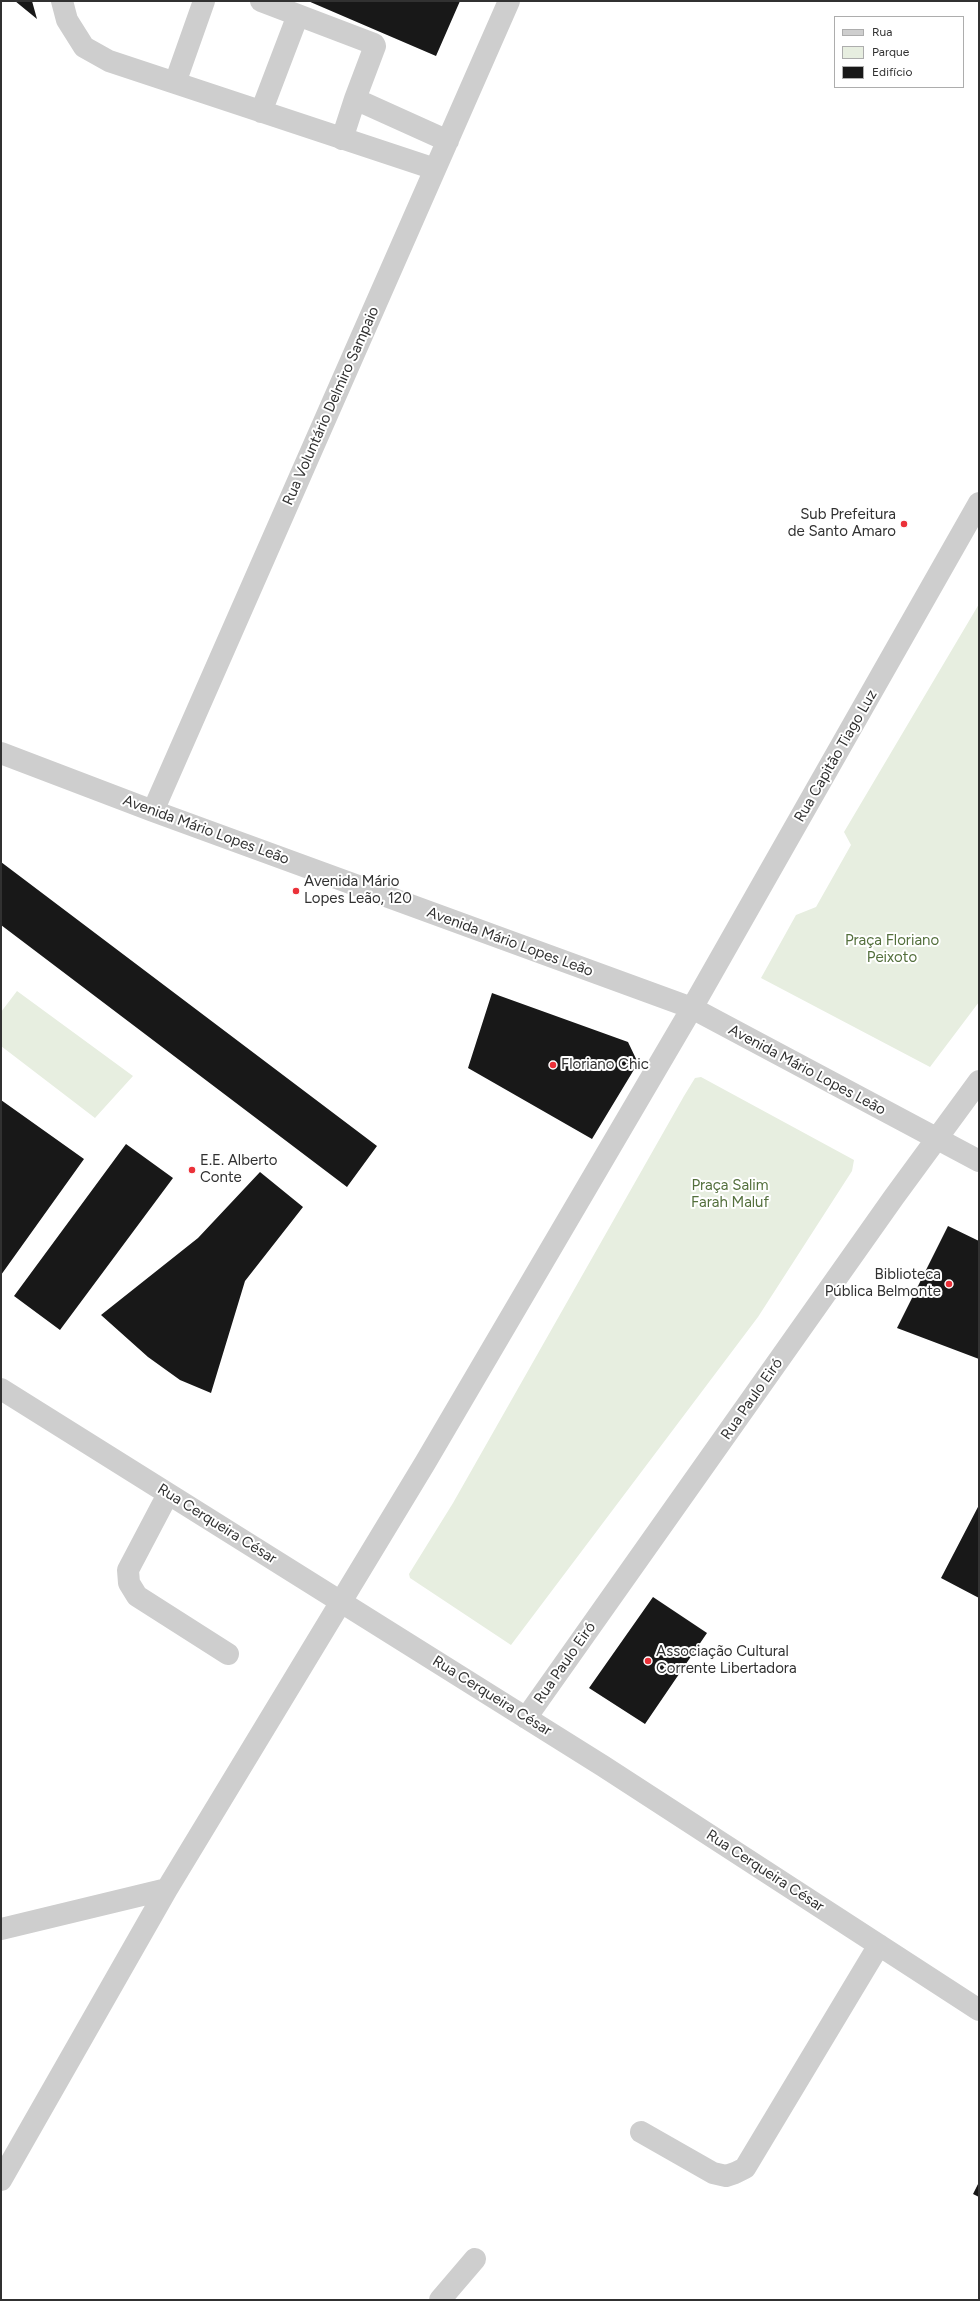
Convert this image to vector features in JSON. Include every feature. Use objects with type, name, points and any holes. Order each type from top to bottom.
[{"type":"street","points":[[62,1],[67,20],[84,47],[109,61],[435,169]]},
{"type":"street","points":[[175,83],[204,1]]},
{"type":"street","points":[[261,1],[374,44],[375,46],[342,139]]},
{"type":"street","name":"Rua Voluntário Delmiro Sampaio","points":[[154,811],[509,1]]},
{"type":"street","points":[[261,112],[298,15]]},
{"type":"street","points":[[355,99],[448,141]]},
{"type":"street","name":"Rua Capitão Tiago Luz","points":[[1,2180],[167,1888],[341,1602],[692,1008],[979,503]]},
{"type":"street","name":"Avenida Mário Lopes Leão","points":[[1,753],[154,811],[692,1008],[937,1140],[979,1161]]},
{"type":"street","name":"Rua Paulo Eiró","points":[[526,1718],[894,1197],[979,1081]]},
{"type":"street","name":"Rua Cerqueira César","points":[[1,1389],[526,1718],[979,2010]]},
{"type":"street","points":[[168,1494],[128,1570],[129,1583],[137,1596],[228,1654]]},
{"type":"street","points":[[1,1929],[167,1888]]},
{"type":"street","points":[[641,2132],[713,2173],[726,2176],[736,2174],[744,2168],[878,1945]]},
{"type":"street","points":[[440,2300],[475,2259]]},
{"type":"green space","name":"Praça Floriano Peixoto","points":[[979,604],[979,1002],[930,1067],[761,978],[796,915],[816,907],[851,845],[844,832]]},
{"type":"green space","points":[[17,991],[133,1076],[95,1118],[1,1046],[1,1012]]},
{"type":"green space","name":"Praça Salim Farah Maluf","points":[[701,1077],[854,1160],[852,1171],[758,1317],[511,1645],[410,1578],[409,1574],[453,1503],[684,1096],[695,1078]]},
{"type":"building","points":[[15,1],[32,1],[37,19]]},
{"type":"building","points":[[308,1],[460,1],[436,56]]},
{"type":"building","points":[[1,862],[377,1146],[347,1187],[1,925]]},
{"type":"building","name":"Floriano Chic","points":[[492,993],[628,1042],[638,1063],[592,1139],[468,1068]]},
{"type":"building","points":[[1,1100],[84,1159],[1,1275]]},
{"type":"building","points":[[126,1144],[173,1178],[60,1330],[14,1296]]},
{"type":"building","points":[[260,1172],[303,1207],[245,1281],[211,1393],[180,1380],[148,1357],[101,1315],[198,1238]]},
{"type":"building","name":"Biblioteca Pública Belmonte","points":[[948,1226],[979,1241],[979,1359],[897,1328]]},
{"type":"building","points":[[979,1505],[979,1598],[941,1578]]},
{"type":"building","name":"Associação Cultural Corrente Libertadora","points":[[653,1597],[707,1633],[645,1724],[589,1688]]},
{"type":"building","points":[[979,2182],[979,2197],[973,2194]]},
{"type":"place","name":"Sub Prefeitura de Santo Amaro","points":[[904,524]]},
{"type":"place","name":"Avenida Mário Lopes Leão, 120","points":[[296,891]]},
{"type":"place","name":"Floriano Chic","points":[[553,1065]]},
{"type":"place","name":"E.E. Alberto Conte","points":[[192,1170]]},
{"type":"place","name":"Biblioteca Pública Belmonte","points":[[949,1284]]},
{"type":"place","name":"Associação Cultural Corrente Libertadora","points":[[648,1661]]}]
